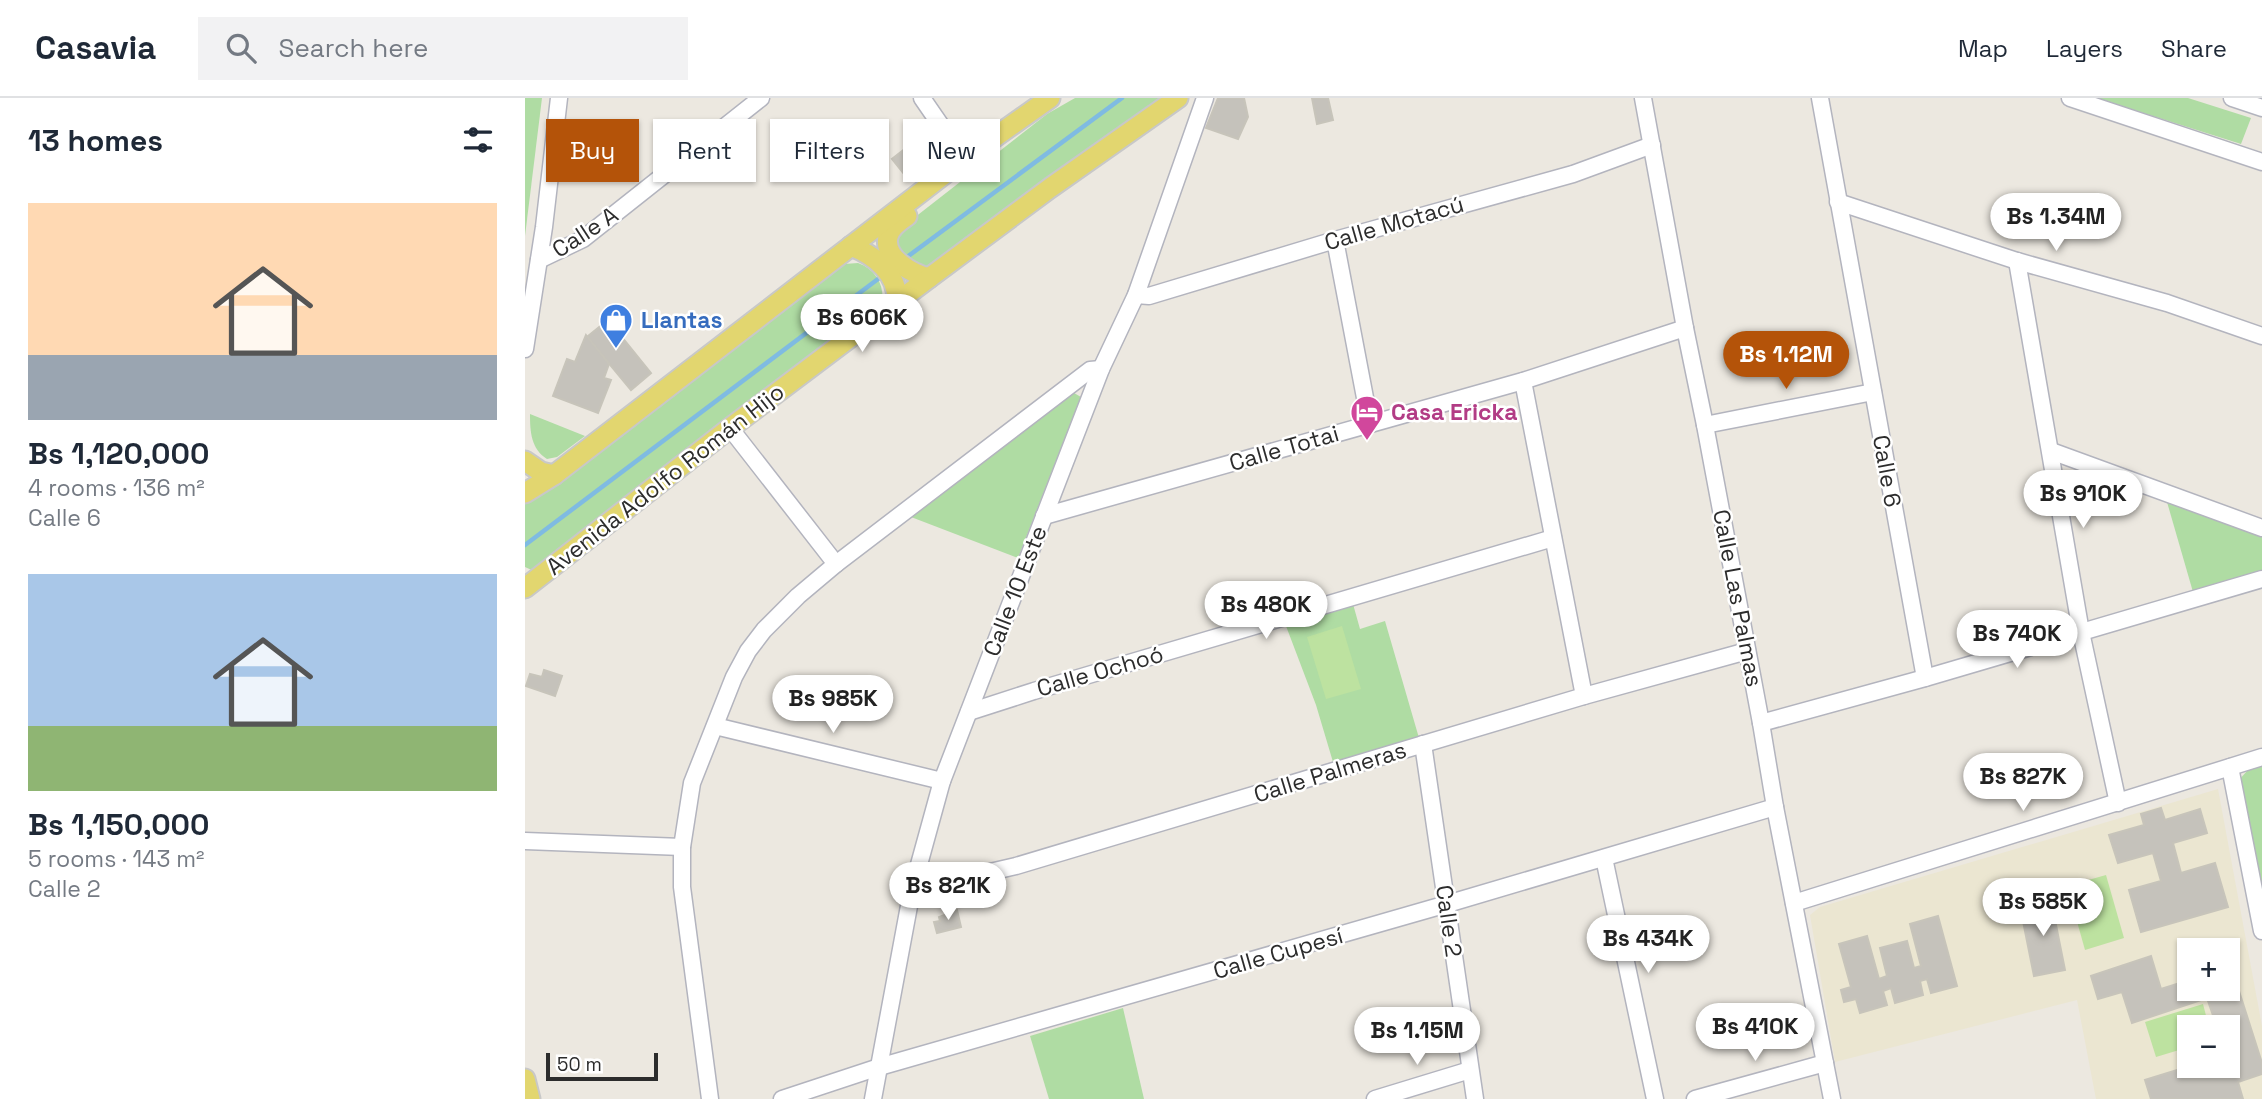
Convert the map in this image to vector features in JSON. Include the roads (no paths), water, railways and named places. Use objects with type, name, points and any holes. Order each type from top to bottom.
[{"type":"main road","points":[[1000,133],[1050,98]]},
{"type":"main road","name":"Avenida Adolfo Román Hijo","points":[[525,588],[923,277],[1178,98]]},
{"type":"main road","points":[[923,277],[906,269],[896,259],[887,237],[893,227],[1013,131],[1030,111]]},
{"type":"main road","points":[[525,493],[554,475],[859,249],[937,182]]},
{"type":"main road","points":[[859,249],[884,268],[897,297]]},
{"type":"main road","points":[[525,461],[541,472],[554,475]]},
{"type":"main road","points":[[525,1079],[530,1099]]},
{"type":"street","name":"Calle A","points":[[525,349],[559,98]]},
{"type":"street","name":"Calle A","points":[[539,260],[583,239],[761,98]]},
{"type":"street","points":[[922,98],[936,119]]},
{"type":"street","name":"Calle 10 Este","points":[[873,1099],[912,890],[942,781],[1101,369],[1136,295],[1205,98]]},
{"type":"street","name":"Calle Las Palmas","points":[[1643,98],[1832,1099]]},
{"type":"street","name":"Calle 6","points":[[1819,98],[1925,678]]},
{"type":"street","points":[[2070,98],[2262,162]]},
{"type":"street","points":[[2232,98],[2262,108]]},
{"type":"street","name":"Calle Motacú","points":[[1136,295],[1149,296],[1335,240],[1573,174],[1652,145]]},
{"type":"street","points":[[1838,202],[2017,261],[2167,303],[2262,335]]},
{"type":"street","points":[[1335,240],[1370,424]]},
{"type":"street","points":[[2017,261],[2081,632],[2118,803]]},
{"type":"street","name":"Calle Totai","points":[[1044,516],[1523,381],[1685,328]]},
{"type":"street","points":[[710,1099],[682,887],[682,847],[692,783],[734,677],[748,651],[764,630],[836,564],[1090,370],[1101,369]]},
{"type":"street","points":[[1523,381],[1584,696]]},
{"type":"street","points":[[1705,425],[1873,392]]},
{"type":"street","points":[[730,428],[836,564]]},
{"type":"street","points":[[2050,451],[2262,528]]},
{"type":"street","name":"Calle Ochoó","points":[[969,712],[1553,538]]},
{"type":"street","points":[[1761,723],[2262,579]]},
{"type":"street","name":"Calle Palmeras","points":[[912,890],[1016,866],[1584,696],[1747,651]]},
{"type":"street","points":[[715,726],[942,781]]},
{"type":"street","name":"Calle 2","points":[[1423,744],[1475,1099]]},
{"type":"street","points":[[1794,903],[2262,757]]},
{"type":"street","points":[[2230,767],[2262,931]]},
{"type":"street","name":"Calle Cupesí","points":[[782,1099],[879,1067],[1604,859],[1775,807]]},
{"type":"street","points":[[525,841],[682,847]]},
{"type":"street","points":[[1604,859],[1655,1099]]},
{"type":"street","points":[[1695,1099],[1825,1063]]},
{"type":"street","points":[[1375,1099],[1470,1070]]},
{"type":"waterway","points":[[903,260],[1122,98]]},
{"type":"waterway","points":[[525,545],[882,276]]},
{"type":"place","name":"Llantas","points":[[616,350]]},
{"type":"place","name":"Casa Ericka","points":[[1367,442]]}]
